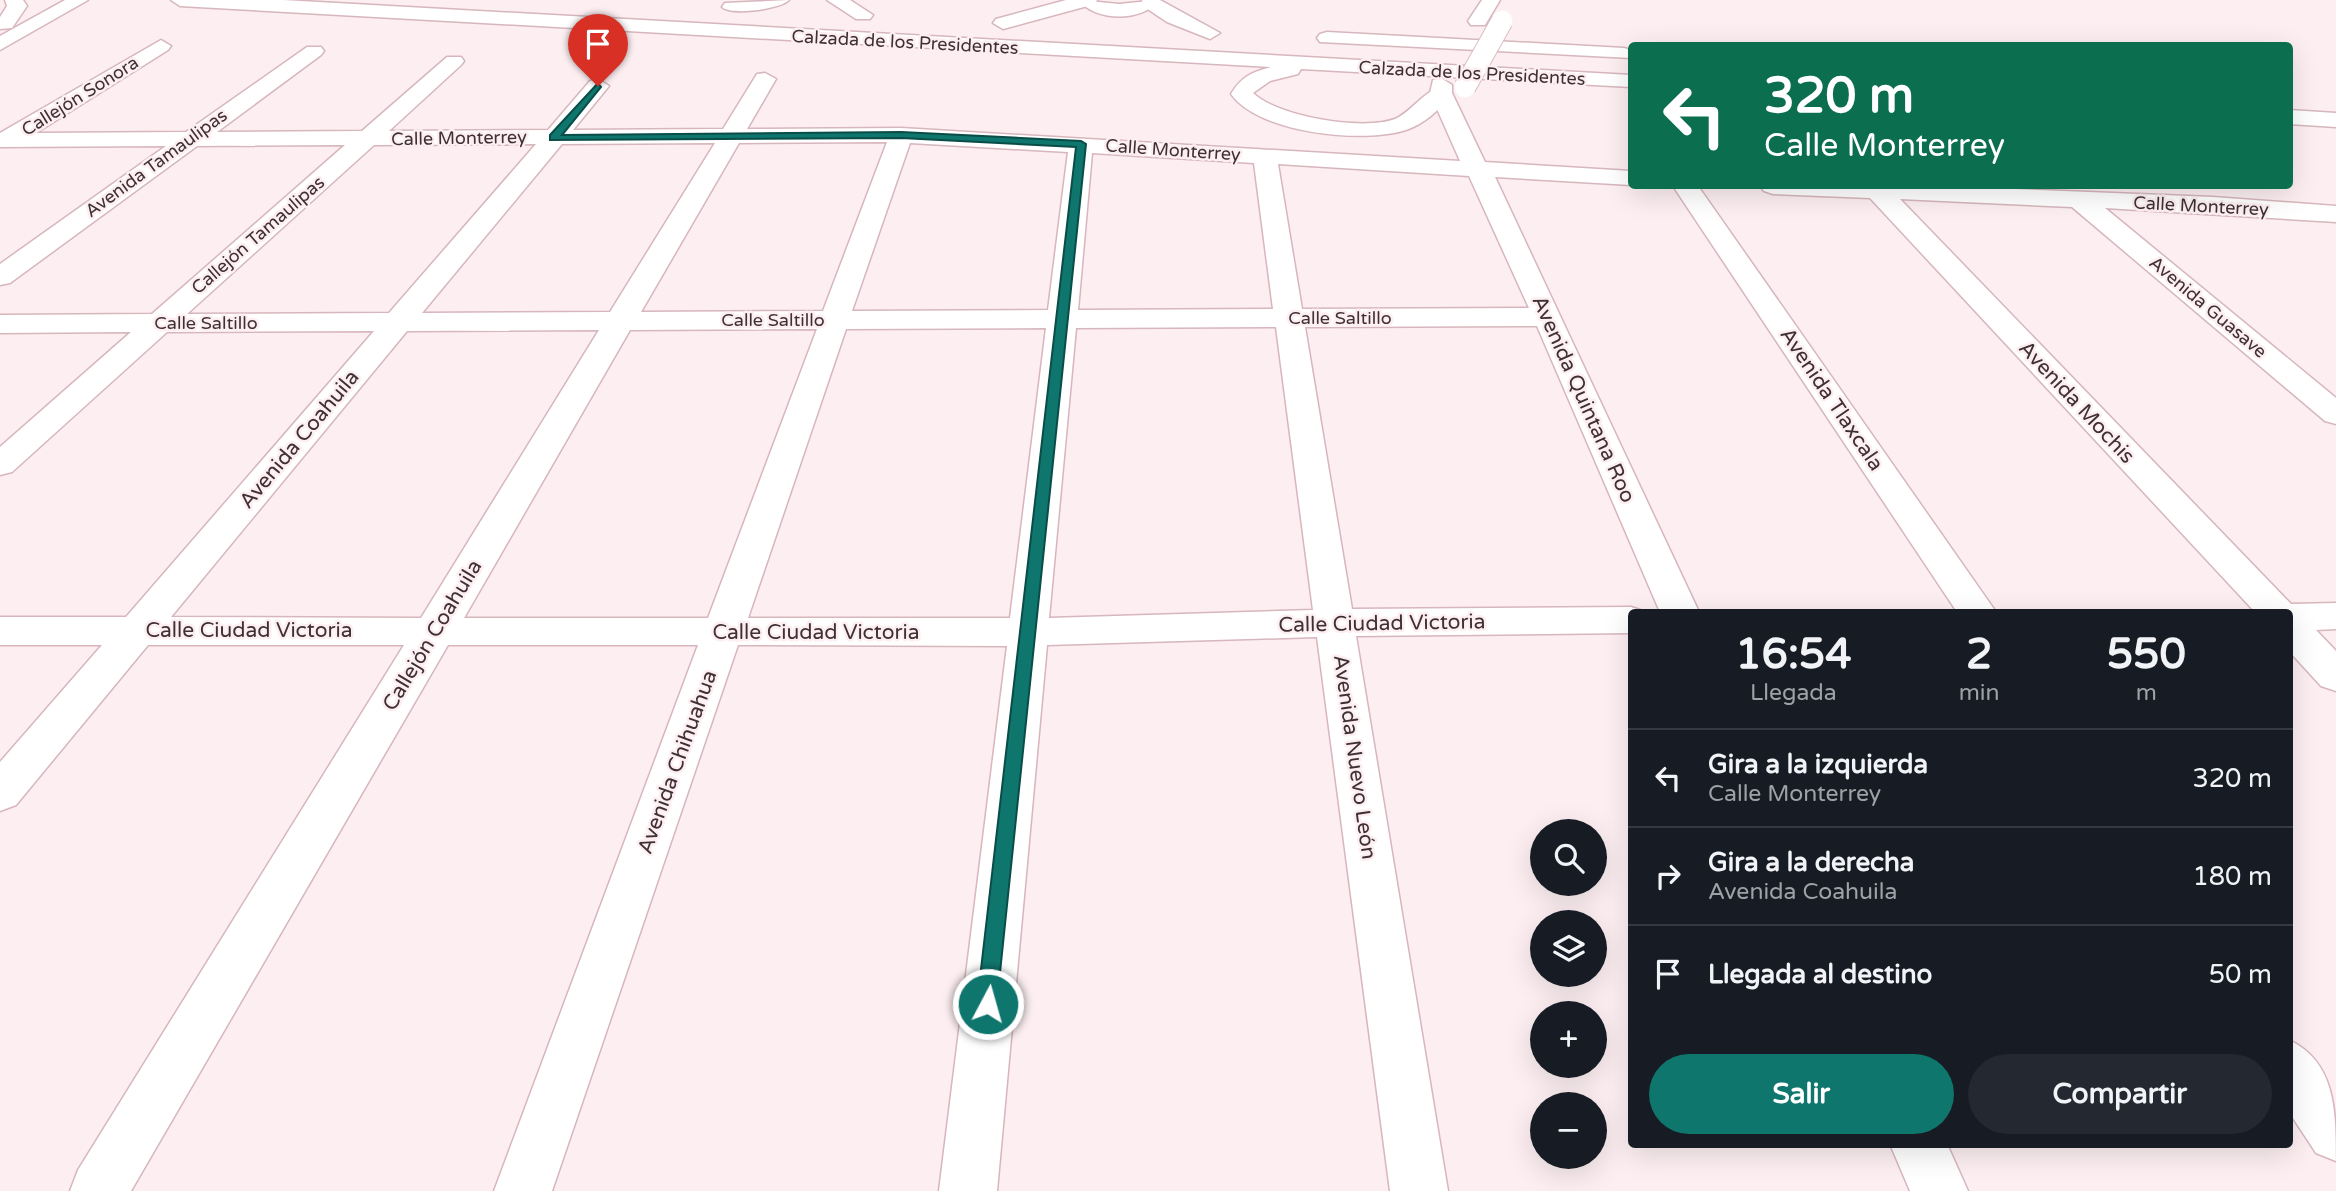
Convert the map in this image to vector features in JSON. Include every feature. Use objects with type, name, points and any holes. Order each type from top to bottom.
[{"type":"main road","points":[[2,32],[17,6],[14,0]]},
{"type":"main road","points":[[2,32],[54,0]]},
{"type":"main road","points":[[2,32],[79,0]]},
{"type":"main road","name":"Calzada de los Presidentes","points":[[180,0],[1628,82]]},
{"type":"main road","points":[[732,7],[780,0]]},
{"type":"main road","points":[[1003,23],[1088,0],[1097,7],[1116,10],[1150,1],[1174,18],[1217,34],[1155,31]]},
{"type":"main road","points":[[1348,66],[1274,73],[1255,79],[1246,85],[1242,94],[1256,110],[1314,124],[1372,129],[1408,121],[1441,89],[1490,0]]},
{"type":"main road","name":"Avenida Quintana Roo","points":[[1485,174],[1466,102],[1465,88],[1514,0]]},
{"type":"main road","name":"Calzada de los Presidentes","points":[[706,6],[797,11]]},
{"type":"main road","name":"Calzada de los Presidentes","points":[[830,6],[863,15],[888,16]]},
{"type":"main road","name":"Calzada de los Presidentes","points":[[978,22],[1072,27]]},
{"type":"main road","points":[[1100,28],[1128,29]]},
{"type":"main road","name":"Calzada de los Presidentes","points":[[1304,37],[1628,55]]},
{"type":"main road","name":"Callejón Sonora","points":[[3,142],[161,46]]},
{"type":"main road","name":"Avenida Tamaulipas","points":[[0,277],[188,139],[314,51]]},
{"type":"main road","name":"Callejón Tamaulipas","points":[[0,465],[454,61]]},
{"type":"main road","name":"Callejón Coahuila","points":[[99,1191],[765,79]]},
{"type":"main road","name":"Avenida Coahuila","points":[[0,793],[598,86]]},
{"type":"main road","name":"Avenida Quintana Roo","points":[[1441,89],[1485,174],[1679,609]]},
{"type":"main road","points":[[2293,117],[2336,120]]},
{"type":"main road","name":"Calle Monterrey","points":[[3,142],[901,135],[1265,156],[1485,174],[1628,178]]},
{"type":"main road","name":"Avenida Chihuahua","points":[[523,1191],[901,135]]},
{"type":"main road","points":[[968,1191],[1081,144]]},
{"type":"main road","name":"Avenida Nuevo León","points":[[1265,156],[1419,1191]]},
{"type":"main road","name":"Avenida Tlaxcala","points":[[1688,189],[1975,609]]},
{"type":"main road","name":"Calle Monterrey","points":[[1836,189],[2336,214]]},
{"type":"main road","name":"Avenida Mochis","points":[[1878,191],[2274,609]]},
{"type":"main road","name":"Avenida Guasave","points":[[2080,200],[2336,414]]},
{"type":"main road","points":[[2294,212],[2336,241]]},
{"type":"main road","name":"Calle Saltillo","points":[[0,324],[1547,317]]},
{"type":"main road","points":[[2293,617],[2336,616]]},
{"type":"main road","name":"Calle Ciudad Victoria","points":[[0,631],[138,629],[1028,632],[1336,623],[1628,620]]},
{"type":"main road","points":[[2293,630],[2336,676]]},
{"type":"main road","points":[[2293,1071],[2336,1134]]},
{"type":"main road","points":[[1920,1148],[1939,1191]]},
{"type":"route","points":[[598,86],[554,138],[901,135],[1081,144],[988,1004]]}]
